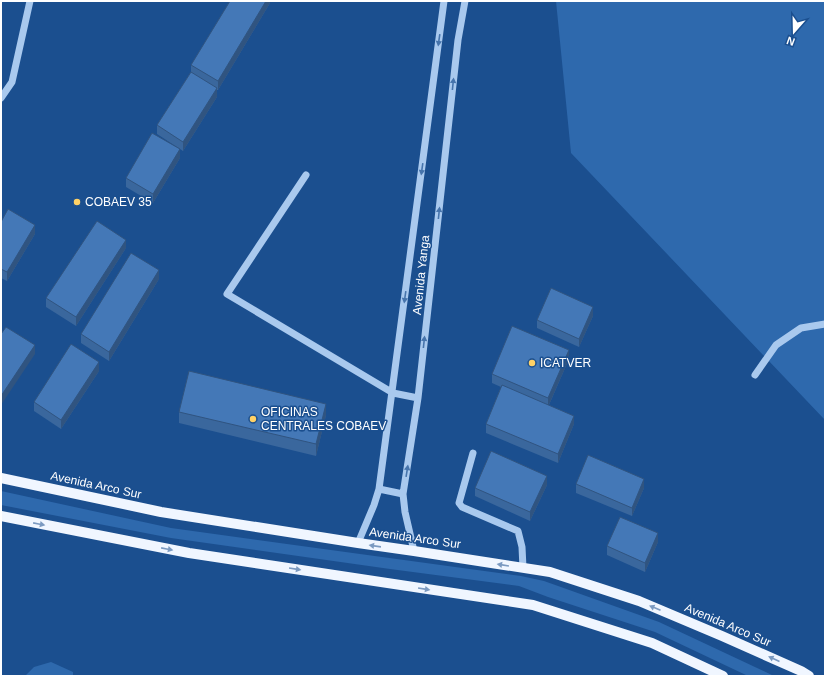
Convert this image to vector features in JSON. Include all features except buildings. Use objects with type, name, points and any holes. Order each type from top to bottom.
[{"type":"main road","name":"Avenida Arco Sur","points":[[1,478],[162,512],[550,572],[639,601],[722,636],[801,671],[809,676]]},
{"type":"main road","points":[[1,516],[188,553],[533,605],[652,643],[723,676]]},
{"type":"street","points":[[1,98],[12,82],[30,1]]},
{"type":"street","name":"Avenida Yanga","points":[[358,543],[379,489],[393,393],[444,1]]},
{"type":"street","name":"Avenida Yanga","points":[[414,551],[405,512],[403,494],[418,398],[458,40],[465,1]]},
{"type":"street","points":[[306,175],[227,294],[393,393],[418,398]]},
{"type":"street","points":[[755,375],[776,344],[801,328],[825,324]]},
{"type":"street","points":[[473,453],[459,503],[462,507],[518,531],[522,547],[523,568]]},
{"type":"street","points":[[379,489],[403,494]]},
{"type":"shaded area","points":[[556,1],[825,1],[825,420],[571,153]]},
{"type":"shaded area","points":[[1,491],[171,528],[521,576],[544,581],[659,622],[774,676],[748,676],[655,632],[519,586],[171,538],[1,505]]},
{"type":"shaded area","points":[[51,662],[73,672],[73,676],[25,676],[34,667]]},
{"type":"place","name":"COBAEV 35","points":[[77,202]]},
{"type":"place","name":"ICATVER","points":[[532,363]]},
{"type":"place","name":"OFICINAS CENTRALES COBAEV","points":[[253,419]]}]
